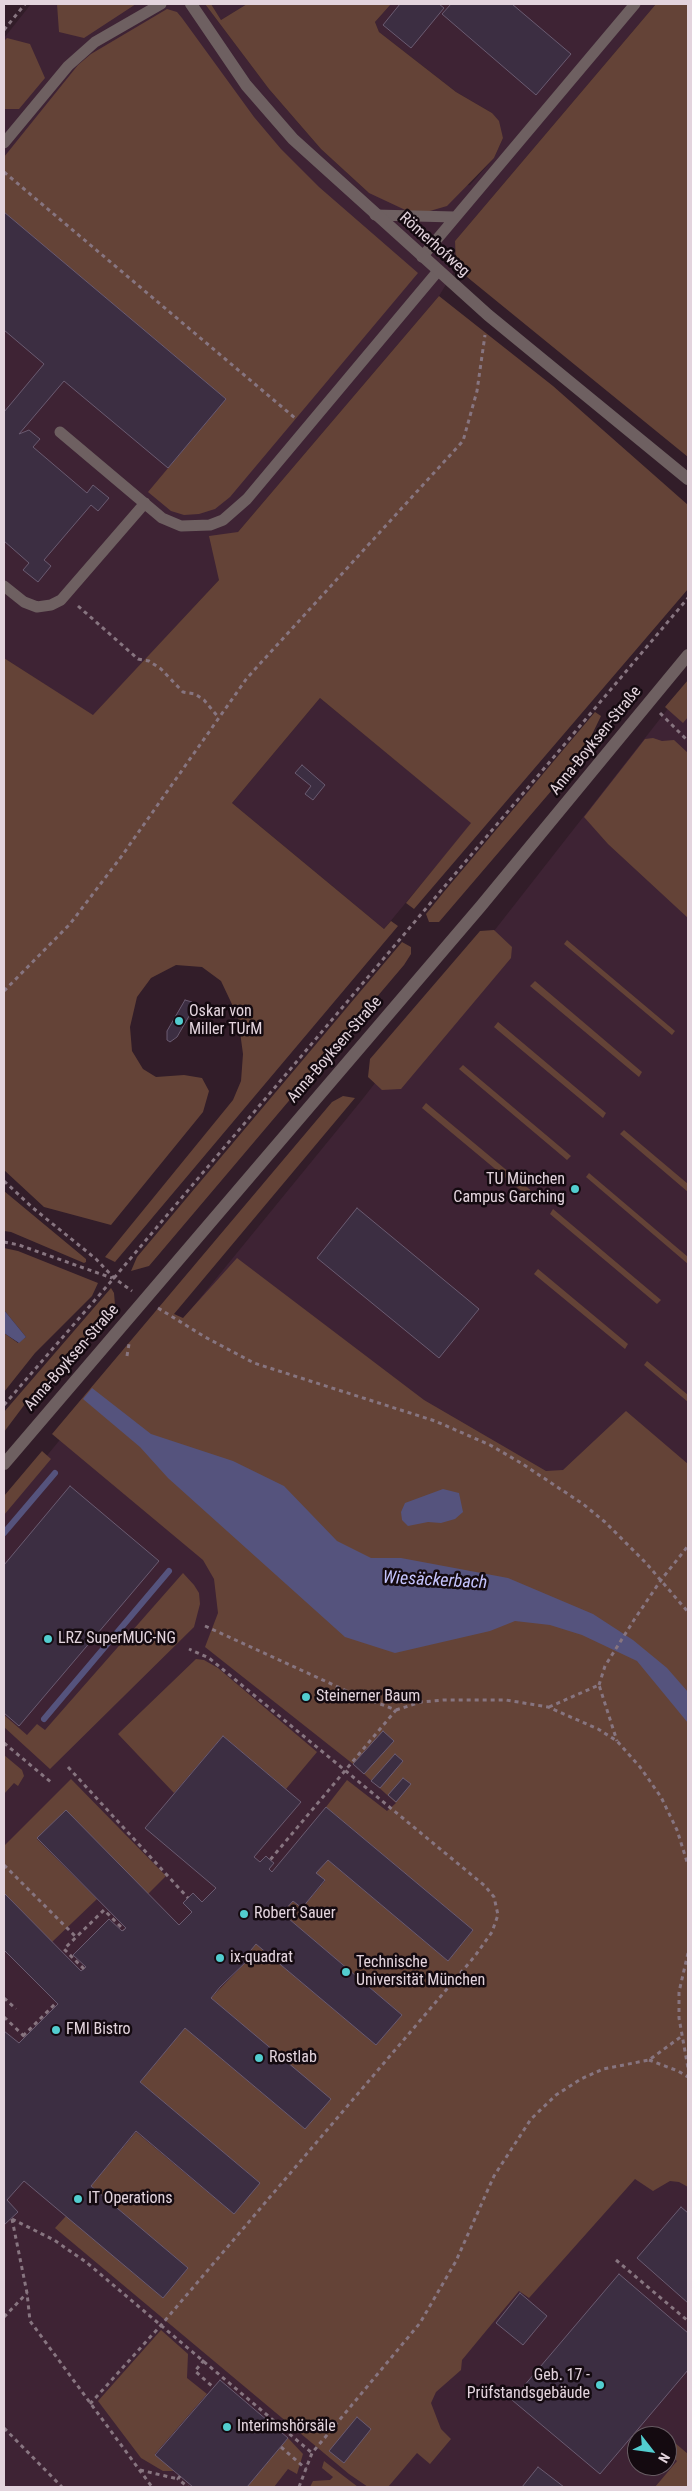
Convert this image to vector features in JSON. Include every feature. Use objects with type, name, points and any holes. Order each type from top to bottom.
[{"type":"street","name":"Römerhofweg","points":[[191,4],[246,85],[293,139],[488,315],[688,479]]},
{"type":"street","name":"Anna-Boyksen-Straße","points":[[4,1464],[481,906],[688,655]]},
{"type":"lane","points":[[4,142],[68,66],[95,42],[161,4]]},
{"type":"lane","points":[[422,257],[635,4]]},
{"type":"lane","points":[[375,215],[454,218]]},
{"type":"lane","points":[[60,432],[162,518],[181,526],[194,527],[210,525],[222,520],[247,499],[438,271]]},
{"type":"lane","points":[[4,586],[24,602],[37,608],[51,605],[65,596],[144,503]]},
{"type":"path","points":[[4,30],[25,4]]},
{"type":"path","points":[[4,172],[307,428]]},
{"type":"path","points":[[4,991],[70,924],[121,857],[248,678],[463,441],[477,391],[488,315]]},
{"type":"path","points":[[65,596],[138,659],[149,661],[161,669],[183,692],[195,694],[204,700],[219,718]]},
{"type":"path","points":[[4,1405],[114,1278],[688,598]]},
{"type":"path","points":[[648,702],[688,741]]},
{"type":"path","points":[[4,1181],[32,1208],[96,1259],[114,1278],[205,1338],[254,1363],[295,1378],[409,1412],[490,1446],[583,1504],[605,1522],[661,1580],[688,1612]]},
{"type":"path","points":[[4,1242],[19,1245],[114,1278]]},
{"type":"path","points":[[127,1356],[129,1344]]},
{"type":"path","points":[[617,1741],[599,1685],[605,1666],[661,1580],[688,1546]]},
{"type":"path","points":[[205,1626],[350,1692],[396,1710]]},
{"type":"path","points":[[90,2404],[162,2324],[475,1956],[497,1923],[498,1905],[486,1886],[209,1658],[189,1650]]},
{"type":"path","points":[[548,1707],[599,1685]]},
{"type":"path","points":[[270,1860],[343,1769],[396,1710],[421,1702],[506,1700],[548,1707],[598,1729],[617,1741],[640,1767],[661,1797],[677,1830],[688,1865]]},
{"type":"path","points":[[4,1743],[52,1783]]},
{"type":"path","points":[[68,1767],[188,1898]]},
{"type":"path","points":[[4,1865],[76,1937]]},
{"type":"path","points":[[84,1969],[64,1949],[76,1937],[104,1910],[124,1930]]},
{"type":"path","points":[[688,1953],[679,1992],[682,2036],[688,2068]]},
{"type":"path","points":[[4,1999],[16,2009]]},
{"type":"path","points":[[4,2017],[24,2036],[56,2003]]},
{"type":"path","points":[[299,2487],[312,2454],[420,2323],[456,2261],[494,2176],[531,2119],[556,2095],[581,2079],[603,2069],[649,2060],[682,2036]]},
{"type":"path","points":[[649,2060],[678,2071],[688,2077]]},
{"type":"path","points":[[152,2487],[30,2321],[27,2294],[12,2219],[54,2240],[86,2262],[162,2324],[312,2454]]},
{"type":"path","points":[[616,2260],[688,2321]]},
{"type":"path","points":[[4,2317],[27,2294]]},
{"type":"path","points":[[204,2360],[195,2371],[213,2387]]},
{"type":"path","points":[[4,2428],[62,2487]]},
{"type":"path","points":[[281,2447],[306,2468]]},
{"type":"path","points":[[139,2469],[179,2478],[188,2487]]},
{"type":"shaded area","points":[[31,4],[205,4],[269,89],[321,149],[369,193],[470,185],[494,158],[503,138],[492,113],[456,92],[379,32],[375,22],[391,4],[656,4],[455,241],[456,268],[439,296],[238,532],[219,580],[93,716],[4,658],[4,38]]},
{"type":"shaded area","points":[[57,4],[136,4],[84,38],[59,32]]},
{"type":"shaded area","points":[[205,4],[211,4],[221,20],[247,4],[391,4],[375,22],[379,32],[456,92],[492,113],[499,121],[503,138],[494,158],[447,206],[416,215],[369,193],[321,149],[269,89]]},
{"type":"shaded area","points":[[211,4],[247,4],[221,20]]},
{"type":"shaded area","points":[[656,4],[688,4],[688,457],[456,268],[455,241]]},
{"type":"shaded area","points":[[167,9],[177,12],[182,18],[254,117],[281,149],[319,187],[418,273],[230,497],[215,509],[199,514],[184,515],[171,511],[148,492],[226,399],[4,212],[4,157],[78,65],[91,54]]},
{"type":"shaded area","points":[[7,38],[30,44],[45,78],[19,109],[4,109],[4,41]]},
{"type":"shaded area","points":[[439,296],[553,386],[688,505],[688,589],[414,909],[406,903],[471,823],[320,698],[232,803],[384,929],[391,921],[398,926],[115,1262],[105,1257],[233,1100],[241,1081],[243,1054],[238,1017],[221,981],[202,967],[176,965],[151,978],[137,997],[130,1027],[132,1051],[143,1069],[156,1077],[184,1075],[202,1078],[209,1091],[203,1112],[111,1225],[44,1207],[4,1170],[4,658],[93,715],[219,580],[209,536],[238,532]]},
{"type":"shaded area","points":[[688,680],[688,717],[683,723],[665,707]]},
{"type":"shaded area","name":"Technische Universität München","points":[[688,683],[688,2487],[4,2487],[4,1508],[81,1414],[183,1319],[361,1101]]},
{"type":"shaded area","points":[[320,698],[472,823],[384,929],[232,803]]},
{"type":"shaded area","points":[[595,712],[601,716],[582,755],[439,922],[429,922],[426,914]]},
{"type":"shaded area","points":[[653,738],[662,741],[674,740],[688,753],[688,918],[608,844],[584,817],[645,739]]},
{"type":"shaded area","points":[[494,930],[512,947],[511,958],[401,1089],[382,1090],[368,1077],[370,1059],[480,931]]},
{"type":"shaded area","points":[[567,940],[675,1031],[672,1035],[564,944]]},
{"type":"shaded area","points":[[402,942],[411,947],[411,954],[404,965],[149,1266],[131,1271],[137,1257]]},
{"type":"shaded area","points":[[535,981],[642,1072],[639,1077],[530,986]]},
{"type":"shaded area","points":[[498,1022],[606,1113],[603,1118],[494,1027]]},
{"type":"shaded area","points":[[463,1065],[571,1156],[567,1160],[459,1069]]},
{"type":"shaded area","points":[[343,1096],[355,1098],[174,1314],[183,1318],[237,1258],[424,1400],[546,1471],[563,1470],[626,1411],[688,1464],[688,2187],[679,2182],[670,2181],[653,2191],[635,2179],[529,2298],[519,2291],[462,2360],[461,2370],[436,2392],[431,2403],[441,2429],[451,2439],[430,2464],[417,2453],[388,2487],[368,2487],[349,2474],[55,2228],[66,2216],[163,2298],[188,2268],[91,2186],[136,2132],[234,2214],[260,2183],[140,2082],[185,2028],[305,2129],[330,2099],[211,1998],[249,1959],[246,1956],[256,1944],[376,2045],[402,2015],[282,1913],[293,1901],[302,1908],[325,1881],[316,1873],[328,1860],[448,1961],[473,1930],[326,1807],[347,1780],[387,1811],[396,1803],[353,1764],[205,1647],[218,1613],[214,1579],[203,1560],[52,1434],[332,1102]]},
{"type":"shaded area","points":[[426,1103],[534,1193],[530,1198],[422,1108]]},
{"type":"shaded area","points":[[624,1130],[688,1184],[688,1192],[620,1134]]},
{"type":"shaded area","points":[[589,1173],[688,1257],[688,1264],[586,1177]]},
{"type":"shaded area","points":[[4,1191],[86,1259],[86,1262],[84,1263],[11,1232],[4,1231]]},
{"type":"shaded area","points":[[553,1209],[661,1300],[657,1304],[550,1214]]},
{"type":"shaded area","points":[[4,1248],[18,1251],[98,1283],[92,1296],[35,1353],[4,1392],[4,1333],[18,1343],[26,1337],[4,1310]]},
{"type":"shaded area","points":[[538,1269],[628,1344],[625,1349],[534,1274]]},
{"type":"shaded area","points":[[111,1288],[114,1293],[115,1305],[98,1329],[25,1404],[4,1432],[4,1412]]},
{"type":"shaded area","points":[[647,1361],[688,1395],[688,1402],[644,1365]]},
{"type":"shaded area","points":[[42,1451],[51,1459],[4,1515],[4,1496]]},
{"type":"shaded area","points":[[183,1573],[199,1593],[200,1604],[194,1627],[50,1769],[4,1727],[4,1715],[27,1735],[37,1724],[45,1730]]},
{"type":"shaded area","points":[[196,1659],[204,1660],[218,1668],[317,1752],[286,1789],[223,1736],[174,1793],[118,1734]]},
{"type":"shaded area","points":[[4,1755],[22,1770],[24,1776],[18,1786],[14,1783],[4,1794]]},
{"type":"shaded area","points":[[71,1779],[166,1876],[148,1894],[66,1810],[37,1839],[97,1899],[52,1942],[4,1893],[4,1846]]},
{"type":"shaded area","points":[[161,2330],[188,2354],[187,2378],[207,2394],[155,2454],[174,2471],[163,2471],[141,2458],[98,2401]]},
{"type":"shaded area","points":[[288,2438],[303,2454],[297,2474],[288,2469],[274,2487],[247,2487]]},
{"type":"shaded area","points":[[677,2445],[688,2454],[688,2487],[655,2487],[664,2476],[677,2476]]},
{"type":"shaded area","points":[[324,2461],[358,2487],[310,2487],[313,2481],[330,2480],[333,2477],[322,2468]]},
{"type":"water","points":[[4,1310],[26,1337],[19,1343],[4,1333]]},
{"type":"water","name":"Wiesäckerbach","points":[[92,1388],[151,1434],[233,1461],[284,1486],[337,1541],[371,1558],[401,1558],[508,1578],[593,1614],[633,1640],[667,1668],[688,1692],[688,1723],[637,1661],[582,1635],[550,1625],[515,1621],[490,1631],[395,1653],[345,1637],[168,1478],[140,1447],[83,1399]]},
{"type":"water","points":[[443,1489],[459,1493],[463,1512],[455,1519],[441,1523],[428,1522],[408,1526],[402,1520],[401,1512],[405,1503]]},
{"type":"building","points":[[400,4],[439,4],[444,8],[411,48],[383,25]]},
{"type":"building","points":[[451,4],[512,4],[571,54],[536,95],[442,14]]},
{"type":"building","points":[[4,212],[226,399],[168,468],[64,381],[19,434],[29,430],[40,439],[33,447],[87,493],[93,485],[109,498],[98,511],[91,505],[44,560],[51,566],[38,582],[23,570],[29,563],[4,541],[4,412],[44,364],[4,330]]},
{"type":"building","points":[[302,765],[325,785],[313,800],[305,794],[311,786],[295,773]]},
{"type":"building","name":"Oskar von Miller TUrM","points":[[185,1000],[192,1002],[192,1011],[177,1037],[170,1042],[167,1040],[167,1031]]},
{"type":"building","points":[[357,1208],[479,1309],[439,1358],[317,1258]]},
{"type":"building","name":"LRZ SuperMUC-NG","points":[[70,1486],[159,1561],[19,1726],[4,1713],[4,1565]]},
{"type":"building","points":[[383,1731],[394,1741],[364,1774],[353,1764]]},
{"type":"building","points":[[223,1736],[301,1802],[254,1857],[260,1862],[266,1856],[274,1863],[269,1869],[272,1872],[326,1807],[473,1930],[448,1961],[328,1860],[316,1873],[325,1880],[302,1908],[293,1901],[282,1913],[402,2015],[376,2045],[256,1944],[246,1956],[249,1959],[211,1998],[331,2099],[305,2129],[185,2028],[140,2082],[260,2183],[234,2214],[136,2131],[91,2186],[188,2268],[163,2298],[24,2181],[7,2200],[18,2212],[4,2225],[4,2031],[19,2043],[58,2004],[4,1950],[4,1893],[81,1971],[86,1967],[73,1955],[109,1919],[122,1931],[126,1928],[37,1838],[66,1810],[179,1925],[192,1912],[183,1903],[193,1893],[202,1902],[216,1888],[145,1828]]},
{"type":"building","points":[[395,1754],[403,1761],[380,1788],[371,1781]]},
{"type":"building","points":[[403,1778],[411,1784],[396,1802],[388,1795]]},
{"type":"building","points":[[681,2207],[688,2213],[688,2303],[637,2258]]},
{"type":"building","name":"Geb. 17 - Prüfstandsgebäude","points":[[619,2274],[688,2333],[688,2370],[641,2426],[627,2426],[627,2442],[600,2474],[512,2400]]},
{"type":"building","points":[[520,2293],[547,2316],[523,2345],[496,2323]]},
{"type":"building","name":"Interimshörsäle","points":[[220,2380],[288,2438],[247,2487],[193,2487],[155,2455]]},
{"type":"building","points":[[357,2417],[371,2429],[344,2463],[329,2451]]},
{"type":"building","points":[[538,2467],[564,2487],[522,2487]]},
{"type":"waterway","points":[[4,1533],[55,1473]]},
{"type":"waterway","points":[[44,1719],[169,1571]]},
{"type":"place","name":"Oskar von Miller TUrM","points":[[179,1021]]},
{"type":"place","name":"TU München Campus Garching","points":[[575,1189]]},
{"type":"place","name":"LRZ SuperMUC-NG","points":[[48,1639]]},
{"type":"place","name":"Steinerner Baum","points":[[306,1697]]},
{"type":"place","name":"Robert Sauer","points":[[244,1914]]},
{"type":"place","name":"ix-quadrat","points":[[220,1958]]},
{"type":"place","name":"Technische Universität München","points":[[346,1972]]},
{"type":"place","name":"FMI Bistro","points":[[56,2030]]},
{"type":"place","name":"Rostlab","points":[[259,2058]]},
{"type":"place","name":"IT Operations","points":[[78,2199]]},
{"type":"place","name":"Geb. 17 - Prüfstandsgebäude","points":[[600,2385]]},
{"type":"place","name":"Interimshörsäle","points":[[227,2427]]}]
